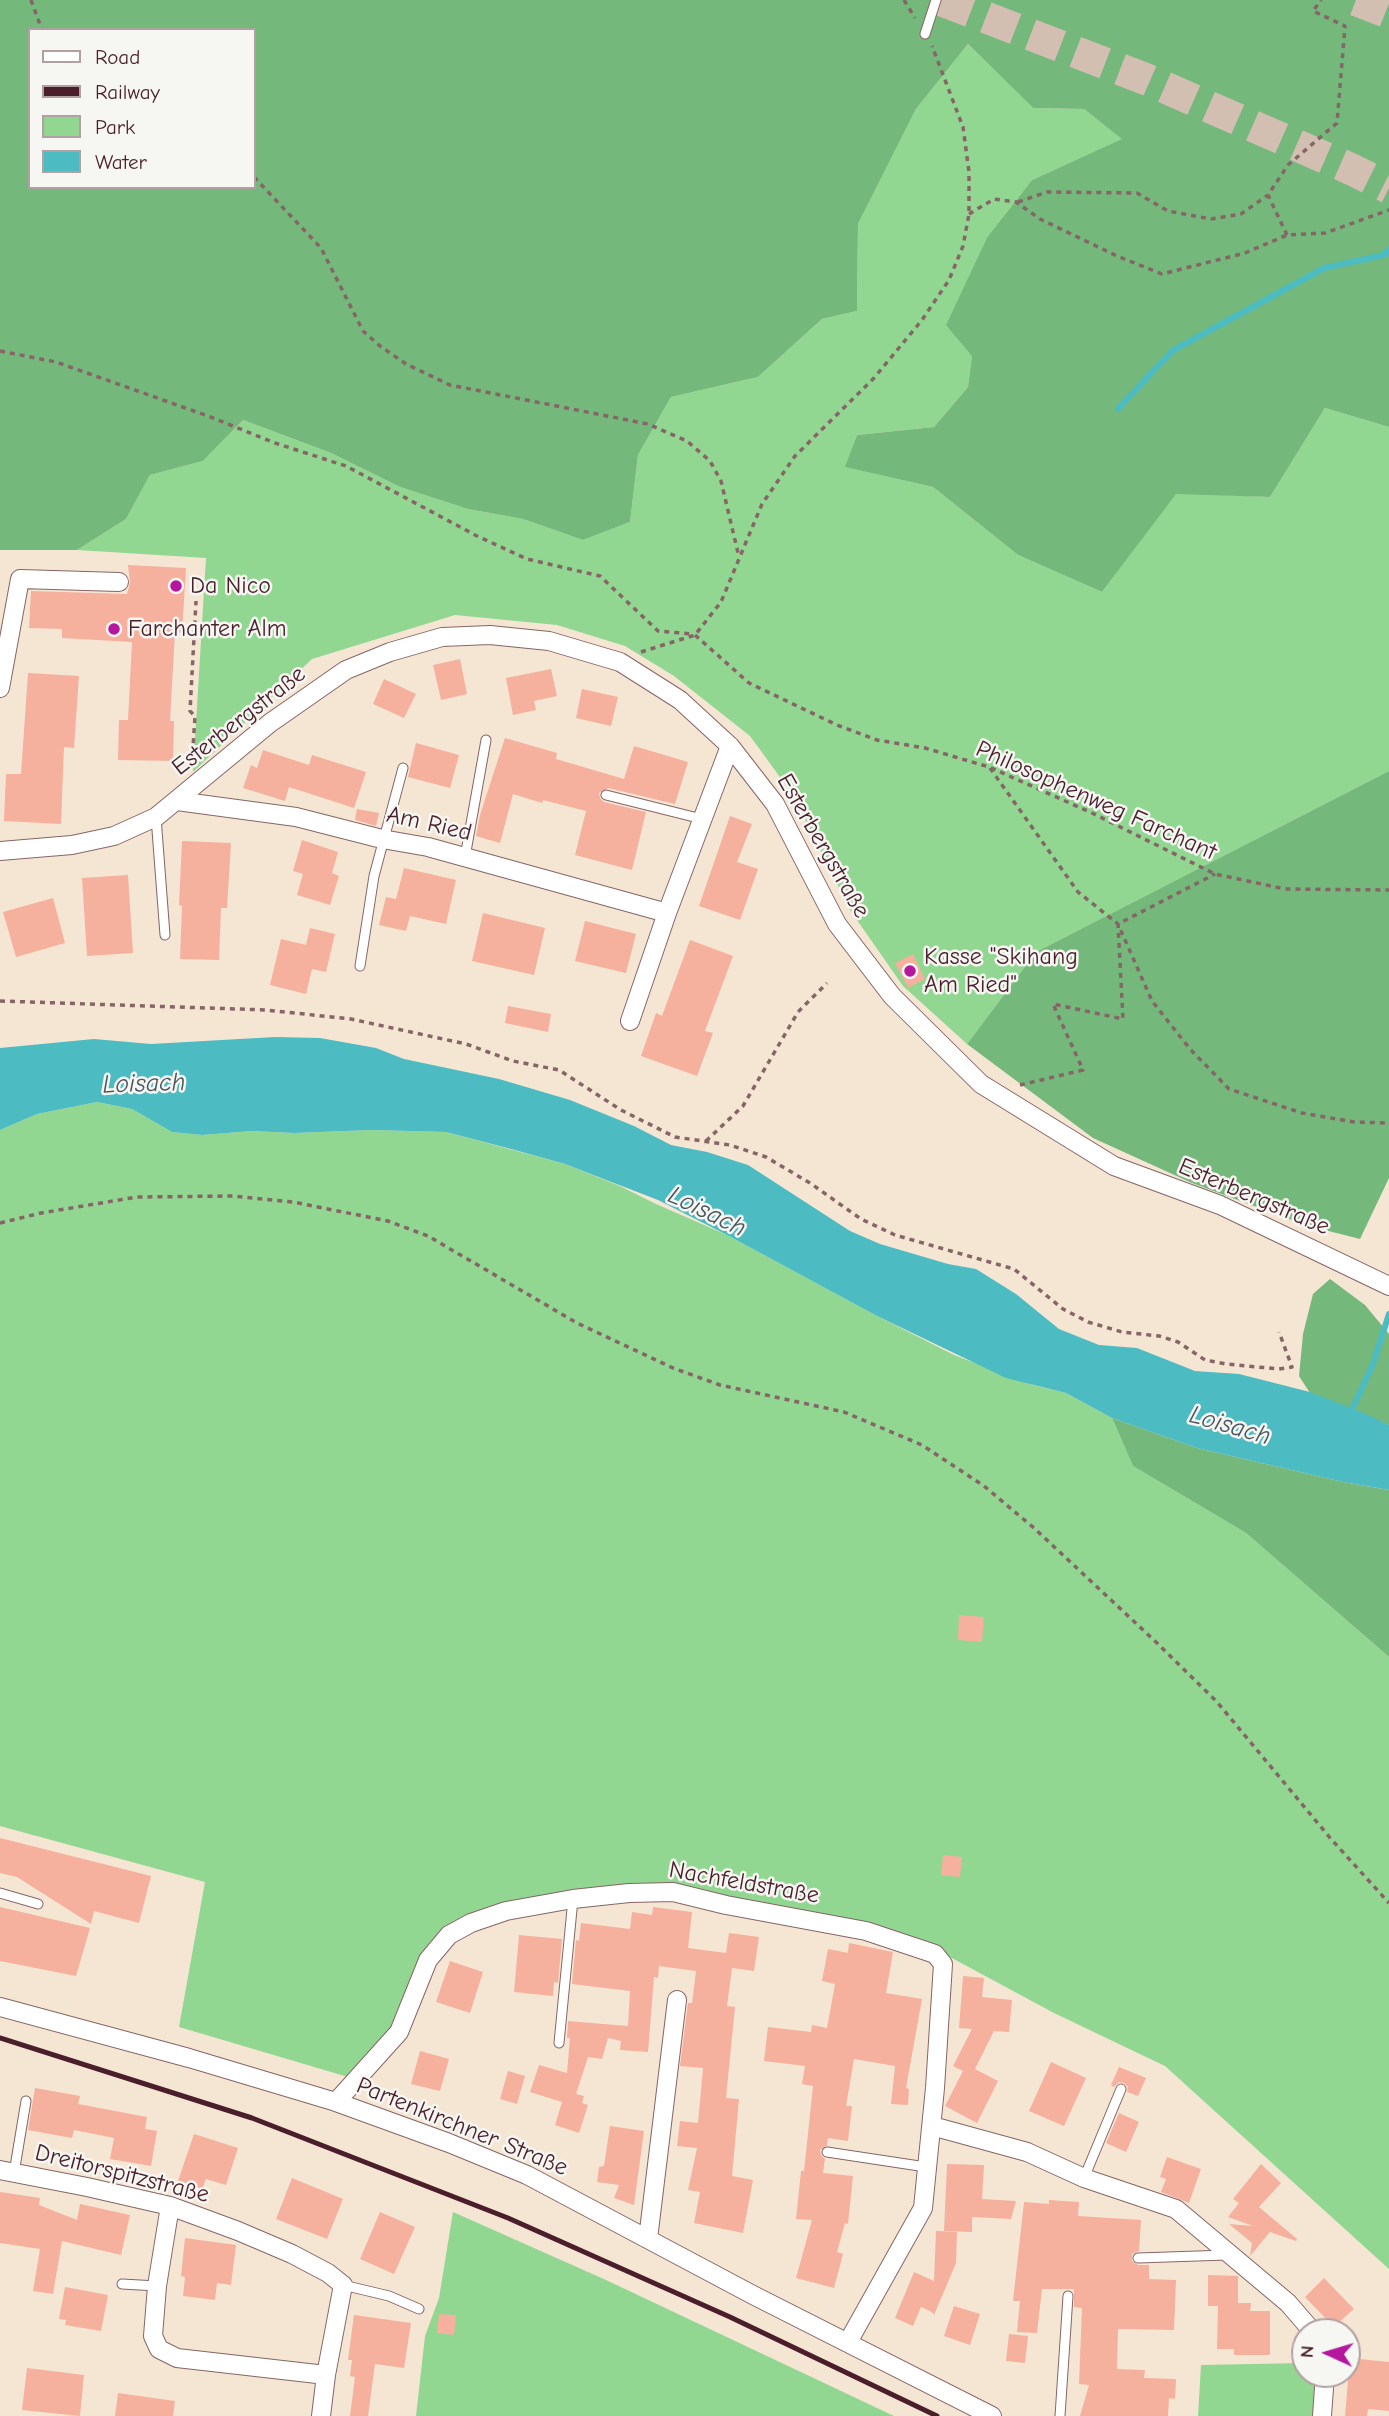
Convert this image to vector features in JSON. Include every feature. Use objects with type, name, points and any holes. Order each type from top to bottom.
[{"type":"street","points":[[0,688],[20,579],[119,582]]},
{"type":"street","name":"Esterbergstraße","points":[[0,851],[72,845],[114,836],[156,817],[281,715],[346,670],[390,652],[442,637],[490,635],[549,641],[620,662],[680,700],[730,746],[775,804],[837,924],[892,996],[982,1084],[1114,1167],[1220,1205],[1384,1283]]},
{"type":"street","points":[[630,1021],[667,912],[730,746]]},
{"type":"street","name":"Am Ried","points":[[183,795],[428,847],[667,912]]},
{"type":"street","name":"Nachfeldstraße","points":[[336,2102],[399,2032],[428,1960],[449,1935],[471,1923],[506,1911],[629,1892],[673,1892],[726,1905],[866,1931],[935,1954],[943,1964],[932,2126],[923,2208],[848,2342]]},
{"type":"street","points":[[648,2239],[677,2000]]},
{"type":"street","name":"Partenkirchner Straße","points":[[0,2007],[336,2102],[527,2175],[992,2416]]},
{"type":"street","points":[[932,2126],[1027,2152],[1084,2178],[1176,2210],[1288,2303],[1301,2318]]},
{"type":"street","name":"Dreitorspitzstraße","points":[[7,2171],[170,2206],[292,2254],[328,2273],[343,2285]]},
{"type":"street","points":[[170,2206],[157,2286],[153,2336],[159,2349],[177,2358],[326,2375]]},
{"type":"street","points":[[321,2416],[343,2285]]},
{"type":"street","points":[[1322,2416],[1324,2388]]},
{"type":"lane","points":[[925,34],[936,0]]},
{"type":"lane","points":[[466,857],[485,740]]},
{"type":"lane","points":[[360,966],[382,839],[403,768]]},
{"type":"lane","points":[[606,795],[702,819]]},
{"type":"lane","points":[[156,817],[165,935]]},
{"type":"lane","points":[[0,1893],[38,1904]]},
{"type":"lane","points":[[559,2043],[573,1899]]},
{"type":"lane","points":[[1084,2178],[1121,2089]]},
{"type":"lane","points":[[7,2171],[26,2101]]},
{"type":"lane","points":[[827,2152],[926,2167]]},
{"type":"lane","points":[[1138,2259],[1231,2255]]},
{"type":"lane","points":[[122,2284],[157,2286]]},
{"type":"lane","points":[[343,2285],[389,2296],[419,2309]]},
{"type":"lane","points":[[1060,2416],[1068,2296]]},
{"type":"path","points":[[31,0],[41,28]]},
{"type":"path","points":[[620,662],[640,652],[695,635],[721,601],[762,504],[795,456],[874,378],[922,320],[950,280],[963,246],[969,214],[969,172],[963,127],[945,77],[925,34],[904,0]]},
{"type":"path","points":[[969,214],[994,199],[1016,202],[1047,192],[1137,193],[1168,211],[1211,219],[1241,214],[1268,195],[1288,165],[1336,123],[1345,26],[1313,11],[1321,0]]},
{"type":"path","points":[[256,179],[321,248],[363,331],[406,364],[450,385],[648,424],[687,441],[710,461],[722,481],[739,559]]},
{"type":"path","points":[[1268,195],[1287,235]]},
{"type":"path","points":[[1016,202],[1040,219],[1162,274],[1245,253],[1287,235],[1325,233],[1389,210]]},
{"type":"path","points":[[0,351],[56,362],[275,443],[346,466],[477,536],[527,559],[600,576],[659,631],[695,635]]},
{"type":"path","points":[[0,359],[7,353]]},
{"type":"path","points":[[183,795],[195,716],[190,711],[195,601]]},
{"type":"path","name":"Philosophenweg Farchant","points":[[695,635],[749,682],[837,725],[877,740],[926,748],[989,767],[1092,813],[1215,874],[1285,889],[1389,890]]},
{"type":"path","points":[[989,767],[1078,892],[1118,924],[1152,1001],[1190,1049],[1229,1089],[1302,1113],[1353,1122],[1389,1124]]},
{"type":"path","points":[[1118,924],[1215,874]]},
{"type":"path","points":[[1013,1104],[1011,1087],[1083,1070],[1053,1004],[1123,1019],[1118,924]]},
{"type":"path","points":[[705,1142],[743,1106],[799,1012],[827,983]]},
{"type":"path","points":[[0,1001],[266,1010],[351,1019],[466,1044],[513,1061],[559,1070],[621,1110],[675,1137],[730,1145],[766,1157],[810,1183],[861,1219],[895,1235],[1014,1269],[1063,1310],[1088,1322],[1122,1332],[1169,1339],[1205,1360],[1279,1369],[1292,1367],[1279,1332]]},
{"type":"path","points":[[0,1223],[41,1213],[137,1197],[233,1196],[292,1202],[388,1221],[428,1236],[577,1323],[673,1368],[720,1385],[844,1412],[922,1445],[984,1486],[1034,1528],[1157,1643],[1217,1702],[1340,1849],[1389,1903]]},
{"type":"green space","points":[[0,0],[1389,0],[1389,427],[1325,408],[1270,497],[1176,494],[1102,592],[1018,555],[933,487],[845,467],[857,435],[934,427],[968,387],[972,356],[946,325],[988,236],[1032,180],[1122,139],[1084,109],[1033,108],[968,44],[916,109],[858,224],[857,311],[822,319],[758,377],[671,397],[638,455],[630,522],[583,540],[523,519],[468,509],[400,487],[331,453],[243,420],[203,461],[150,475],[126,519],[77,550],[0,550]]},
{"type":"green space","points":[[968,44],[1033,108],[1084,109],[1123,139],[1032,180],[988,236],[968,387],[934,427],[857,435],[846,467],[933,487],[1018,555],[1102,592],[1176,493],[1270,497],[1325,408],[1389,427],[1389,771],[1036,952],[967,1044],[903,986],[850,910],[793,795],[750,736],[674,676],[625,646],[557,625],[455,615],[312,659],[193,772],[206,558],[77,550],[126,519],[150,475],[203,461],[243,420],[331,453],[400,487],[468,509],[523,519],[583,540],[630,522],[638,455],[671,397],[758,377],[822,319],[857,311],[858,224],[916,109]]},
{"type":"green space","points":[[1389,771],[1389,1178],[1360,1239],[1305,1225],[1192,1183],[1093,1138],[967,1044],[1036,952]]},
{"type":"green space","points":[[97,1102],[132,1109],[172,1132],[202,1135],[252,1131],[446,1132],[565,1164],[620,1186],[727,1235],[954,1355],[1033,1385],[1066,1393],[1112,1418],[1133,1466],[1246,1533],[1389,1657],[1389,2269],[1165,2066],[1054,2013],[950,1957],[939,1946],[864,1923],[673,1885],[449,1929],[395,2023],[348,2077],[179,2027],[205,1882],[0,1826],[0,1130],[37,1114]]},
{"type":"green space","points":[[1330,1279],[1365,1305],[1389,1334],[1389,1425],[1310,1393],[1299,1376],[1303,1334],[1313,1294]]},
{"type":"green space","points":[[1112,1418],[1197,1448],[1389,1490],[1389,1657],[1246,1533],[1133,1466]]},
{"type":"green space","points":[[453,2212],[606,2280],[894,2416],[416,2416],[425,2336],[439,2298]]},
{"type":"green space","points":[[1291,2363],[1291,2388],[1316,2388],[1313,2416],[1198,2416],[1201,2365]]},
{"type":"water","name":"Loisach","points":[[275,1037],[320,1038],[376,1048],[404,1059],[499,1079],[570,1100],[634,1126],[671,1145],[707,1152],[748,1165],[850,1231],[880,1244],[948,1264],[976,1269],[1016,1294],[1059,1329],[1099,1345],[1137,1348],[1195,1371],[1239,1374],[1310,1392],[1366,1414],[1389,1425],[1389,1490],[1197,1448],[1112,1418],[1066,1393],[1006,1378],[877,1316],[658,1200],[565,1164],[446,1132],[252,1131],[202,1135],[172,1132],[132,1109],[97,1102],[37,1114],[0,1130],[0,1048],[94,1039],[151,1044]]},
{"type":"building","name":"Farchanter Alm","points":[[128,565],[186,568],[182,633],[175,632],[170,721],[174,721],[173,761],[118,760],[119,720],[128,720],[132,642],[62,638],[62,629],[29,628],[31,591],[127,594],[130,583]]},
{"type":"building","points":[[460,659],[467,694],[441,700],[433,665]]},
{"type":"building","points":[[551,669],[557,696],[534,701],[536,710],[513,715],[506,678]]},
{"type":"building","points":[[28,673],[79,676],[74,748],[64,747],[61,824],[4,821],[6,774],[21,774]]},
{"type":"building","points":[[384,679],[416,694],[404,718],[373,704]]},
{"type":"building","points":[[582,689],[618,697],[611,726],[576,718]]},
{"type":"building","points":[[505,738],[557,753],[556,759],[624,779],[634,746],[688,762],[675,804],[608,788],[599,793],[604,802],[646,812],[632,870],[575,855],[586,811],[543,800],[542,803],[513,794],[500,843],[476,836],[480,815]]},
{"type":"building","points":[[416,743],[459,755],[450,788],[408,777]]},
{"type":"building","points":[[263,750],[309,765],[312,755],[366,772],[354,808],[289,787],[285,801],[243,788],[251,765],[257,768]]},
{"type":"building","points":[[357,809],[379,813],[376,826],[355,820]]},
{"type":"building","points":[[730,816],[752,824],[737,862],[758,869],[740,920],[699,906]]},
{"type":"building","points":[[302,840],[338,852],[332,873],[339,876],[330,905],[297,895],[303,874],[293,871]]},
{"type":"building","points":[[182,841],[231,843],[227,908],[221,908],[219,960],[180,959]]},
{"type":"building","points":[[404,868],[456,880],[446,924],[410,916],[406,931],[379,925],[386,897],[396,899]]},
{"type":"building","points":[[128,875],[133,953],[87,956],[82,878]]},
{"type":"building","points":[[53,898],[65,943],[16,957],[3,912]]},
{"type":"building","points":[[483,913],[545,928],[534,975],[472,961]]},
{"type":"building","points":[[585,921],[636,934],[626,973],[575,961]]},
{"type":"building","points":[[310,928],[335,934],[326,972],[312,969],[306,994],[270,985],[281,939],[306,945]]},
{"type":"building","points":[[690,940],[733,956],[705,1031],[713,1033],[697,1076],[641,1056],[656,1013],[662,1016]]},
{"type":"building","name":"Kasse \"Skihang Am Ried\"","points":[[913,954],[925,979],[908,988],[895,963]]},
{"type":"building","points":[[508,1006],[551,1014],[548,1032],[505,1023]]},
{"type":"building","points":[[959,1615],[984,1617],[982,1642],[958,1640]]},
{"type":"building","points":[[0,1838],[151,1876],[139,1923],[94,1911],[91,1924],[17,1877],[0,1873]]},
{"type":"building","points":[[943,1855],[962,1857],[960,1877],[941,1875]]},
{"type":"building","points":[[0,1907],[90,1928],[76,1976],[0,1961]]},
{"type":"building","points":[[653,1907],[692,1912],[688,1948],[726,1953],[729,1933],[759,1937],[754,1971],[732,1968],[727,2006],[735,2007],[726,2098],[739,2099],[732,2176],[753,2180],[743,2233],[694,2223],[700,2192],[688,2190],[697,2148],[677,2146],[680,2121],[698,2123],[703,2068],[680,2066],[688,2003],[692,2003],[696,1971],[659,1966],[658,1978],[654,1977],[648,2052],[620,2050],[621,2041],[608,2038],[602,2059],[588,2057],[576,2094],[584,2096],[582,2103],[588,2105],[579,2133],[555,2125],[562,2102],[530,2092],[539,2065],[567,2073],[570,2038],[567,2038],[568,2021],[628,2026],[630,1991],[572,1984],[576,1940],[579,1941],[581,1923],[630,1929],[632,1912],[652,1915]]},
{"type":"building","points":[[519,1935],[562,1939],[558,1983],[554,1982],[553,1996],[514,1992]]},
{"type":"building","points":[[849,1943],[893,1952],[886,1993],[922,1999],[906,2088],[909,2089],[908,2105],[891,2104],[895,2066],[854,2059],[846,2106],[852,2106],[848,2141],[828,2138],[827,2145],[820,2150],[825,2159],[823,2173],[853,2176],[848,2224],[845,2223],[837,2252],[843,2254],[834,2288],[796,2278],[812,2220],[796,2219],[813,2086],[802,2084],[805,2066],[764,2061],[768,2027],[811,2032],[812,2025],[827,2028],[835,1984],[822,1981],[828,1949],[848,1953]]},
{"type":"building","points":[[450,1961],[483,1972],[470,2013],[436,2002]]},
{"type":"building","points":[[963,1976],[984,1978],[982,1997],[1012,2000],[1009,2032],[994,2031],[975,2069],[998,2081],[977,2123],[945,2106],[963,2071],[953,2066],[972,2029],[959,2028]]},
{"type":"building","points":[[420,2051],[449,2059],[440,2091],[411,2084]]},
{"type":"building","points":[[1051,2062],[1086,2078],[1064,2126],[1029,2111]]},
{"type":"building","points":[[1119,2067],[1146,2078],[1138,2096],[1127,2092],[1128,2087],[1124,2083],[1119,2082],[1114,2087],[1111,2085]]},
{"type":"building","points":[[508,2071],[525,2076],[517,2104],[500,2099]]},
{"type":"building","points":[[35,2088],[80,2096],[78,2104],[147,2117],[145,2129],[157,2131],[151,2166],[110,2159],[114,2138],[74,2130],[72,2138],[28,2130]]},
{"type":"building","points":[[1119,2113],[1139,2122],[1126,2152],[1106,2143]]},
{"type":"building","points":[[610,2126],[644,2131],[634,2205],[614,2198],[619,2185],[597,2182],[599,2167],[604,2166]]},
{"type":"building","points":[[194,2134],[238,2148],[226,2185],[206,2179],[202,2189],[178,2181]]},
{"type":"building","points":[[1167,2157],[1201,2169],[1189,2203],[1161,2192],[1166,2179],[1160,2177]]},
{"type":"building","points":[[947,2164],[984,2165],[982,2199],[1016,2201],[1011,2219],[972,2217],[972,2232],[944,2231]]},
{"type":"building","points":[[1261,2164],[1281,2183],[1259,2207],[1297,2239],[1296,2241],[1270,2232],[1250,2256],[1252,2243],[1229,2224],[1253,2226],[1228,2217],[1239,2203],[1233,2199]]},
{"type":"building","points":[[292,2178],[343,2199],[327,2239],[276,2219]]},
{"type":"building","points":[[0,2192],[40,2198],[39,2205],[77,2220],[80,2204],[130,2215],[121,2255],[62,2241],[53,2294],[33,2291],[40,2249],[0,2243]]},
{"type":"building","points":[[1049,2200],[1079,2202],[1078,2216],[1141,2220],[1139,2251],[1132,2254],[1132,2261],[1138,2265],[1149,2265],[1149,2279],[1176,2280],[1174,2330],[1118,2329],[1117,2369],[1145,2370],[1144,2378],[1176,2379],[1175,2399],[1169,2398],[1168,2416],[1080,2416],[1089,2385],[1079,2384],[1082,2308],[1074,2307],[1074,2289],[1042,2289],[1037,2333],[1017,2332],[1020,2301],[1013,2301],[1024,2202],[1049,2204]]},
{"type":"building","points":[[380,2212],[415,2227],[394,2274],[360,2259]]},
{"type":"building","points":[[936,2231],[957,2232],[956,2263],[934,2315],[921,2307],[913,2326],[895,2318],[914,2272],[934,2281]]},
{"type":"building","points":[[185,2238],[236,2245],[231,2285],[217,2283],[215,2300],[183,2296],[185,2277],[181,2276]]},
{"type":"building","points":[[1208,2275],[1238,2276],[1238,2303],[1251,2303],[1250,2311],[1270,2311],[1270,2355],[1234,2355],[1234,2349],[1217,2349],[1218,2306],[1208,2306]]},
{"type":"building","points":[[1324,2278],[1354,2309],[1344,2318],[1325,2318],[1305,2297]]},
{"type":"building","points":[[65,2287],[108,2295],[101,2331],[65,2325],[66,2320],[59,2319]]},
{"type":"building","points":[[954,2306],[980,2314],[970,2345],[944,2336]]},
{"type":"building","points":[[439,2314],[456,2315],[454,2335],[437,2333]]},
{"type":"building","points":[[354,2315],[411,2323],[404,2368],[375,2364],[368,2416],[350,2416],[355,2377],[350,2376],[352,2360],[348,2360]]},
{"type":"building","points":[[1009,2334],[1028,2336],[1025,2363],[1006,2361]]},
{"type":"building","points":[[1361,2359],[1389,2362],[1389,2411],[1368,2409],[1367,2416],[1345,2416],[1347,2388],[1361,2388]]},
{"type":"building","points":[[27,2368],[84,2375],[80,2416],[22,2410]]},
{"type":"building","points":[[118,2393],[175,2401],[173,2416],[115,2416]]},
{"type":"waterway","points":[[1118,409],[1172,351],[1324,268],[1384,255],[1389,249]]},
{"type":"waterway","points":[[1349,1416],[1373,1364],[1389,1314]]},
{"type":"tunnel","points":[[941,0],[1148,80],[1389,188]]},
{"type":"tunnel","points":[[1356,0],[1389,13]]},
{"type":"railway","points":[[0,2038],[252,2118],[508,2218],[730,2317],[937,2416]]},
{"type":"place","name":"Da Nico","points":[[176,586]]},
{"type":"place","name":"Farchanter Alm","points":[[114,629]]},
{"type":"place","name":"Kasse \"Skihang Am Ried\"","points":[[910,971]]}]
